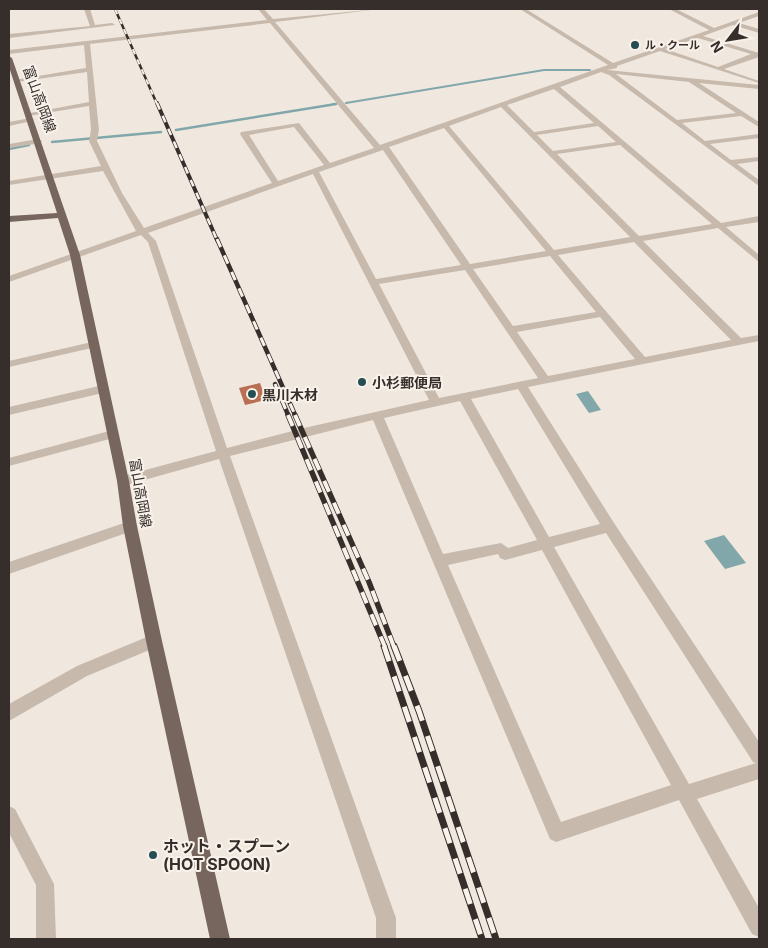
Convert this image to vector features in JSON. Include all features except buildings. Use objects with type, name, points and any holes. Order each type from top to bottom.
[{"type":"main road","name":"富山高岡線","points":[[9,60],[38,141],[75,255],[92,345],[123,481],[130,526],[154,641],[220,939]]},
{"type":"main road","points":[[9,219],[62,215]]},
{"type":"street","points":[[87,9],[93,27]]},
{"type":"street","points":[[261,9],[381,147],[468,267],[545,380]]},
{"type":"street","points":[[9,52],[376,9]]},
{"type":"street","points":[[523,9],[615,67]]},
{"type":"street","points":[[674,10],[690,10]]},
{"type":"street","points":[[674,10],[714,30]]},
{"type":"street","points":[[9,279],[315,170],[605,71],[759,14]]},
{"type":"street","points":[[733,24],[759,31]]},
{"type":"street","points":[[9,36],[112,25]]},
{"type":"street","points":[[699,36],[758,54]]},
{"type":"street","points":[[87,43],[93,139],[118,193],[142,231],[152,242],[223,454],[386,918],[386,939]]},
{"type":"street","points":[[662,50],[759,83]]},
{"type":"street","points":[[718,69],[758,54]]},
{"type":"street","points":[[17,80],[89,70]]},
{"type":"street","points":[[605,71],[759,87]]},
{"type":"street","points":[[605,71],[759,184]]},
{"type":"street","points":[[690,80],[759,125]]},
{"type":"street","points":[[556,87],[759,259]]},
{"type":"street","points":[[9,124],[29,117],[92,104]]},
{"type":"street","points":[[503,105],[739,342]]},
{"type":"street","points":[[676,122],[743,114]]},
{"type":"street","points":[[532,134],[600,124]]},
{"type":"street","points":[[445,125],[643,362]]},
{"type":"street","points":[[276,184],[244,134],[296,126],[329,166]]},
{"type":"street","points":[[704,143],[759,136]]},
{"type":"street","points":[[9,146],[38,141]]},
{"type":"street","points":[[551,153],[622,143]]},
{"type":"street","points":[[730,162],[759,158]]},
{"type":"street","points":[[9,183],[106,168]]},
{"type":"street","points":[[315,170],[436,402]]},
{"type":"street","points":[[374,282],[759,220]]},
{"type":"street","points":[[512,330],[603,314]]},
{"type":"street","points":[[123,481],[304,432],[436,402],[759,338]]},
{"type":"street","points":[[9,364],[92,345]]},
{"type":"street","points":[[521,385],[609,526],[759,756]]},
{"type":"street","points":[[9,411],[103,389]]},
{"type":"street","points":[[464,397],[759,927]]},
{"type":"street","points":[[377,416],[556,833],[684,792],[759,771]]},
{"type":"street","points":[[9,462],[113,434]]},
{"type":"street","points":[[9,568],[130,526]]},
{"type":"street","points":[[438,561],[500,548],[505,554],[609,526]]},
{"type":"street","points":[[9,713],[82,671],[154,641]]},
{"type":"street","points":[[9,815],[44,884],[46,939]]},
{"type":"water","points":[[588,391],[601,410],[589,413],[576,394]]},
{"type":"water","points":[[724,535],[746,563],[725,569],[704,541]]},
{"type":"waterway","points":[[346,103],[544,70],[590,70]]},
{"type":"waterway","points":[[176,130],[336,104],[333,104]]},
{"type":"waterway","points":[[52,142],[161,132]]},
{"type":"waterway","points":[[9,149],[29,145]]},
{"type":"railway","points":[[115,9],[157,104]]},
{"type":"railway","points":[[157,103],[217,240]]},
{"type":"railway","points":[[217,239],[296,417]]},
{"type":"railway","points":[[275,384],[289,417]]},
{"type":"railway","points":[[288,415],[385,647]]},
{"type":"railway","points":[[295,415],[369,582],[394,647]]},
{"type":"railway","points":[[384,646],[482,939]]},
{"type":"railway","points":[[394,646],[419,711],[496,939]]},
{"type":"place","name":"ル・クール","points":[[635,45]]},
{"type":"place","name":"小杉郵便局","points":[[362,382]]},
{"type":"place","name":"黒川木材","points":[[252,394]]},
{"type":"place","name":"ホット・スプーン (HOT SPOON)","points":[[153,855]]}]
